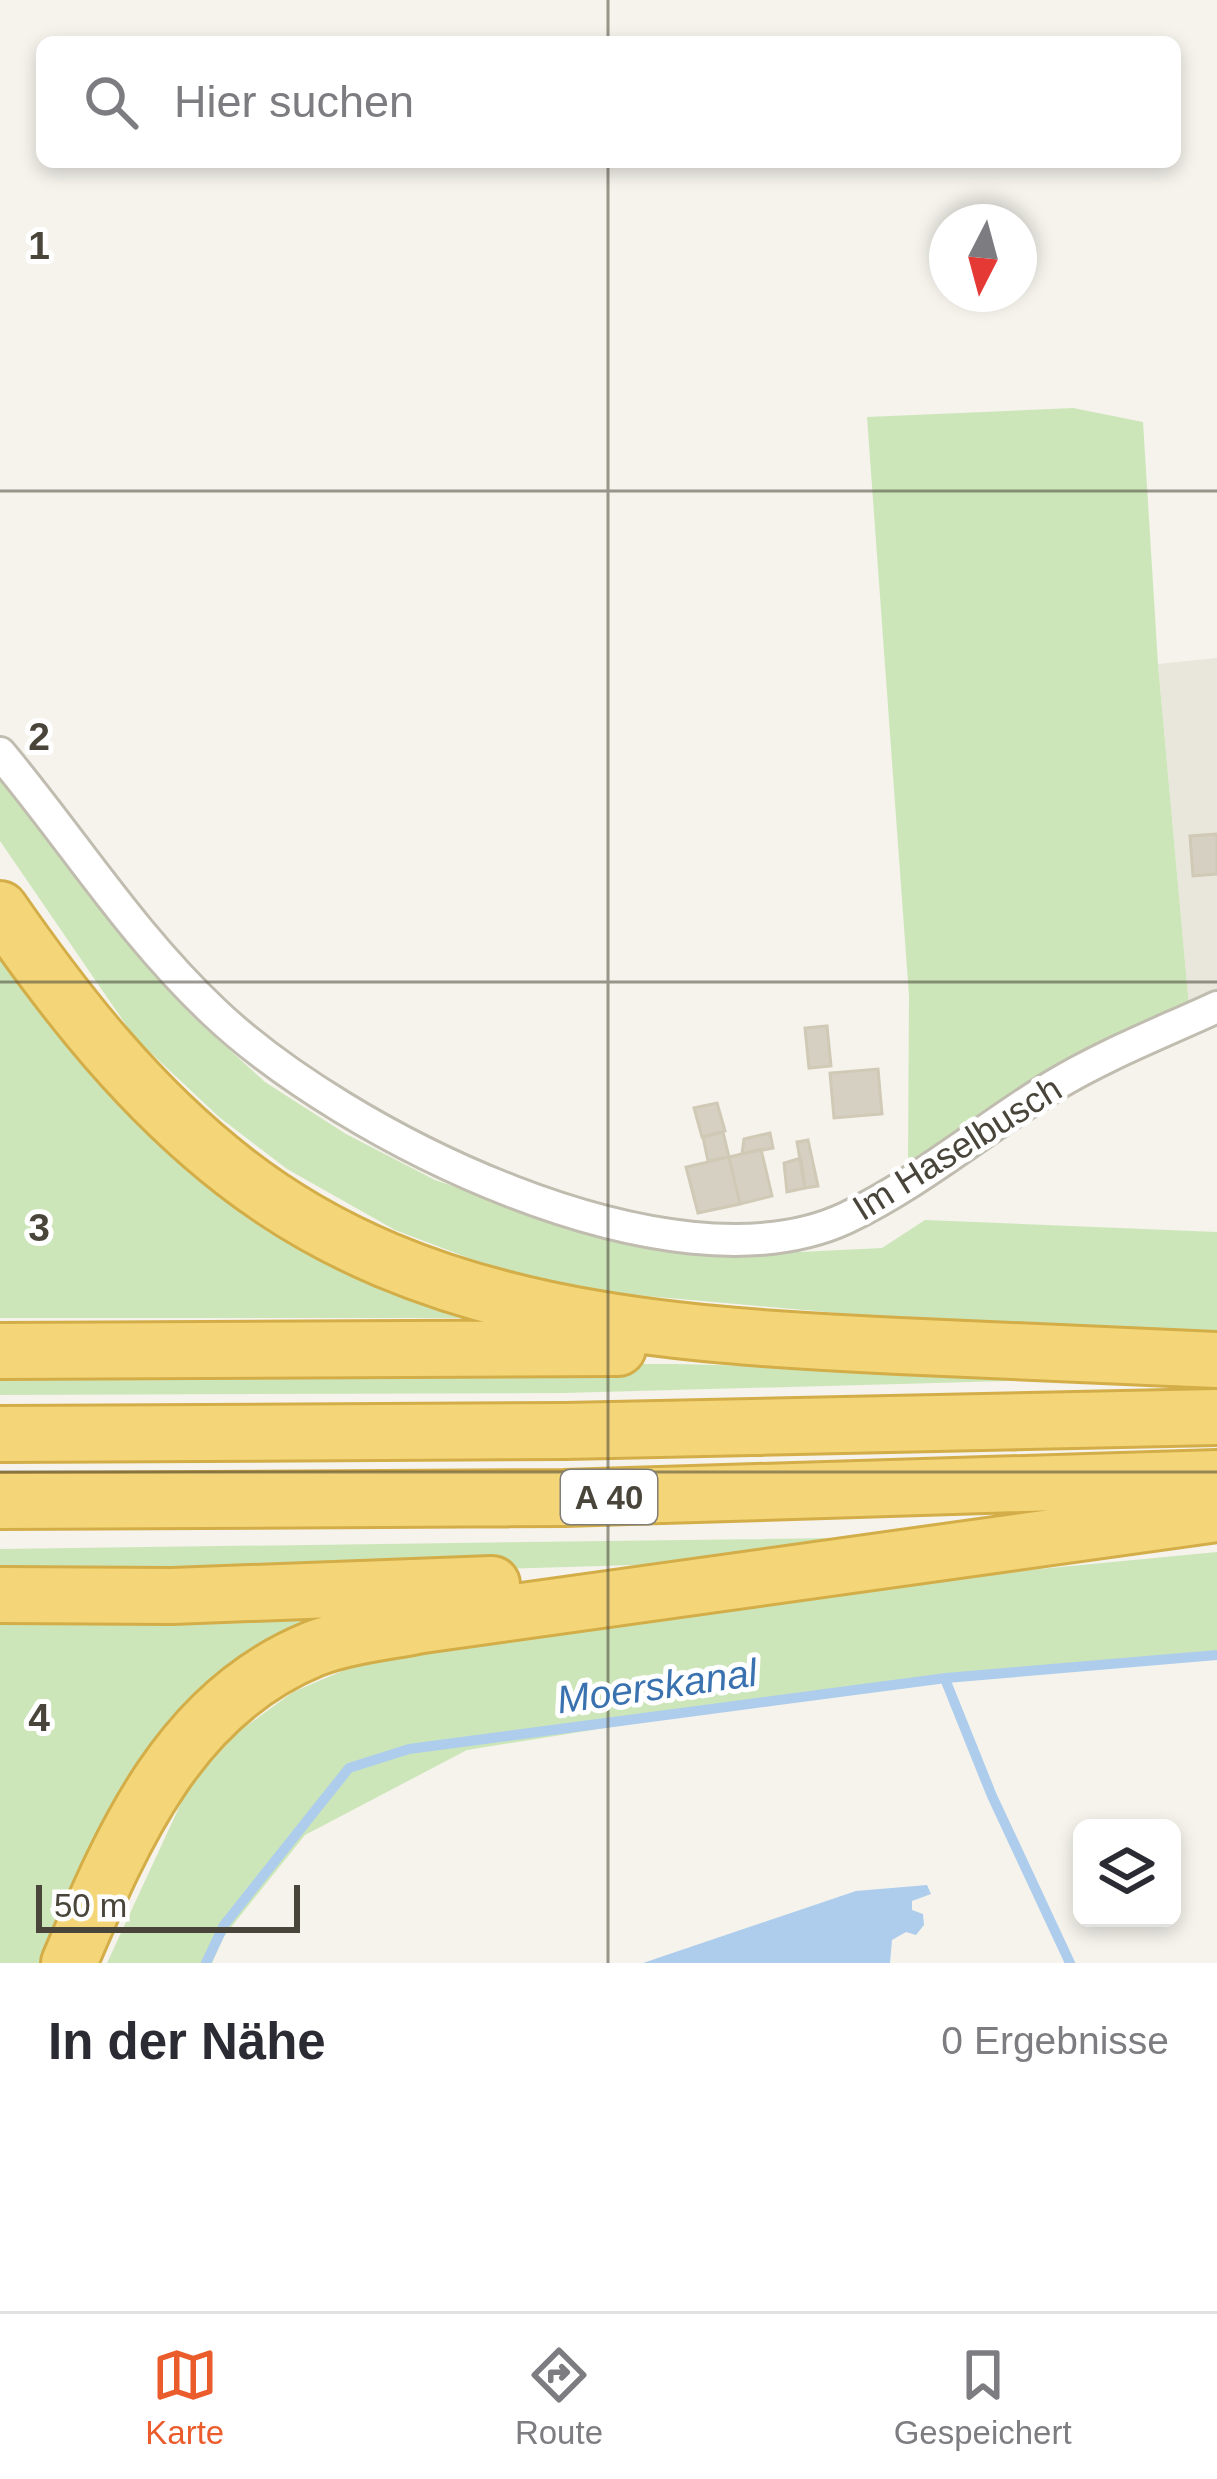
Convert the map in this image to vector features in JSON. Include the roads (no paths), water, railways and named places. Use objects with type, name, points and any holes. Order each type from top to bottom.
[{"type":"highway","points":[[0,909],[73,1013],[160,1108],[236,1174],[325,1230],[404,1269],[498,1299],[681,1332],[1217,1360]]},
{"type":"highway","points":[[0,1351],[830,1342]]},
{"type":"highway","name":"A 40","points":[[0,1434],[565,1431],[1217,1417]]},
{"type":"highway","name":"A 40","points":[[0,1501],[564,1498],[1217,1478]]},
{"type":"highway","points":[[69,1963],[149,1789],[209,1718],[256,1680],[314,1648],[422,1624],[991,1550],[1217,1514]]},
{"type":"highway","points":[[0,1595],[172,1596],[596,1580],[991,1550]]},
{"type":"street","name":"Im Haselbusch","points":[[0,753],[112,903],[214,1012],[298,1082],[403,1146],[512,1192],[601,1220],[743,1238],[798,1233],[845,1218],[1058,1083],[1217,1007]]},
{"type":"water","points":[[927,1885],[931,1894],[912,1901],[912,1910],[923,1914],[924,1925],[916,1935],[906,1932],[892,1940],[890,1963],[643,1963],[856,1891]]},
{"type":"waterway","name":"Moerskanal","points":[[206,1963],[224,1925],[349,1768],[409,1749],[946,1678],[1217,1655]]},
{"type":"waterway","points":[[945,1679],[992,1796],[1070,1963]]}]
